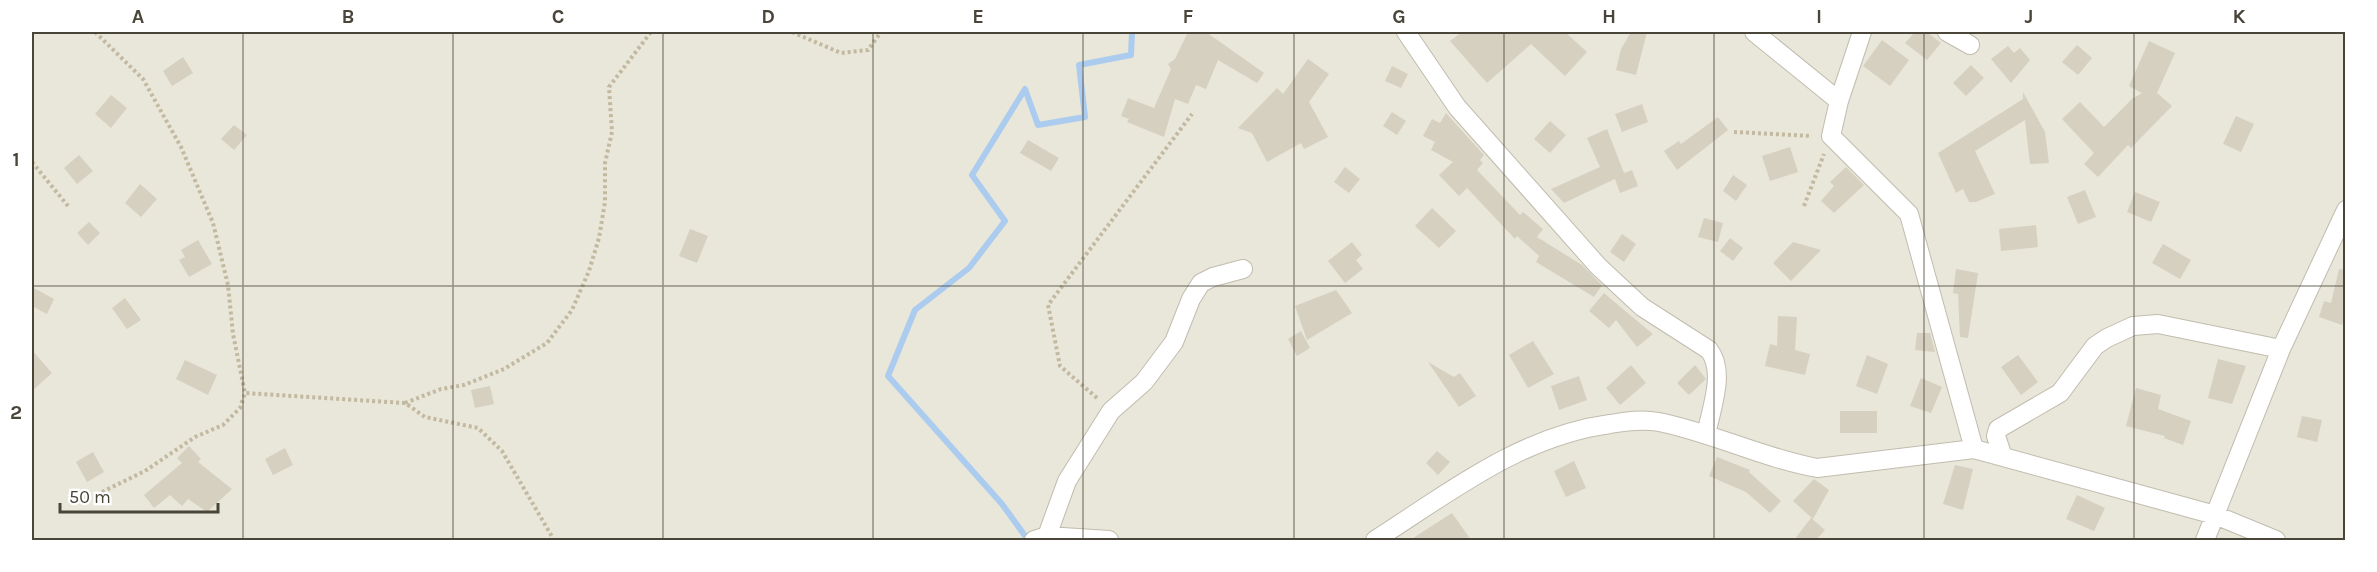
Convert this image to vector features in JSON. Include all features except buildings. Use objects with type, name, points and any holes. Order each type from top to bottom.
[{"type":"street","points":[[1406,32],[1457,107],[1598,266],[1642,307],[1709,350],[1716,358],[1718,372],[1706,435]]},
{"type":"street","points":[[1755,32],[1839,101]]},
{"type":"street","points":[[1862,32],[1839,101],[1831,136],[1909,214],[1974,449]]},
{"type":"street","points":[[1947,32],[1970,45]]},
{"type":"street","points":[[2205,540],[2281,349],[2346,210]]},
{"type":"street","points":[[1109,540],[1040,538],[1066,481],[1111,411],[1144,381],[1174,342],[1191,300],[1201,284],[1213,277],[1243,269]]},
{"type":"street","points":[[2003,457],[1996,436],[1998,429],[2060,393],[2096,346],[2120,331],[2146,324],[2158,324],[2281,349]]},
{"type":"street","points":[[1375,540],[1491,465],[1550,438],[1590,426],[1641,419],[1706,435],[1796,464],[1817,468],[1974,449],[2216,515],[2276,540]]},
{"type":"path","points":[[95,32],[143,79],[181,147],[209,212],[228,285],[233,334],[245,393],[240,408],[223,425],[195,437],[145,471],[102,492]]},
{"type":"path","points":[[245,393],[405,403],[441,389],[464,385],[504,369],[548,343],[572,310],[596,249],[605,202],[605,163],[612,132],[609,87],[651,32]]},
{"type":"path","points":[[792,32],[841,53],[868,50],[881,32]]},
{"type":"path","points":[[1111,411],[1060,366],[1048,305],[1192,114]]},
{"type":"path","points":[[1734,132],[1831,136],[1804,206]]},
{"type":"path","points":[[32,162],[68,206]]},
{"type":"path","points":[[405,403],[425,417],[478,428],[502,451],[554,540]]},
{"type":"shaded area","points":[[32,32],[2345,32],[2345,540],[32,540]]},
{"type":"waterway","points":[[1028,540],[1002,504],[888,376],[915,310],[969,268],[1005,221],[972,175],[1025,89],[1038,125],[1085,117],[1079,65],[1131,55],[1132,32]]}]
